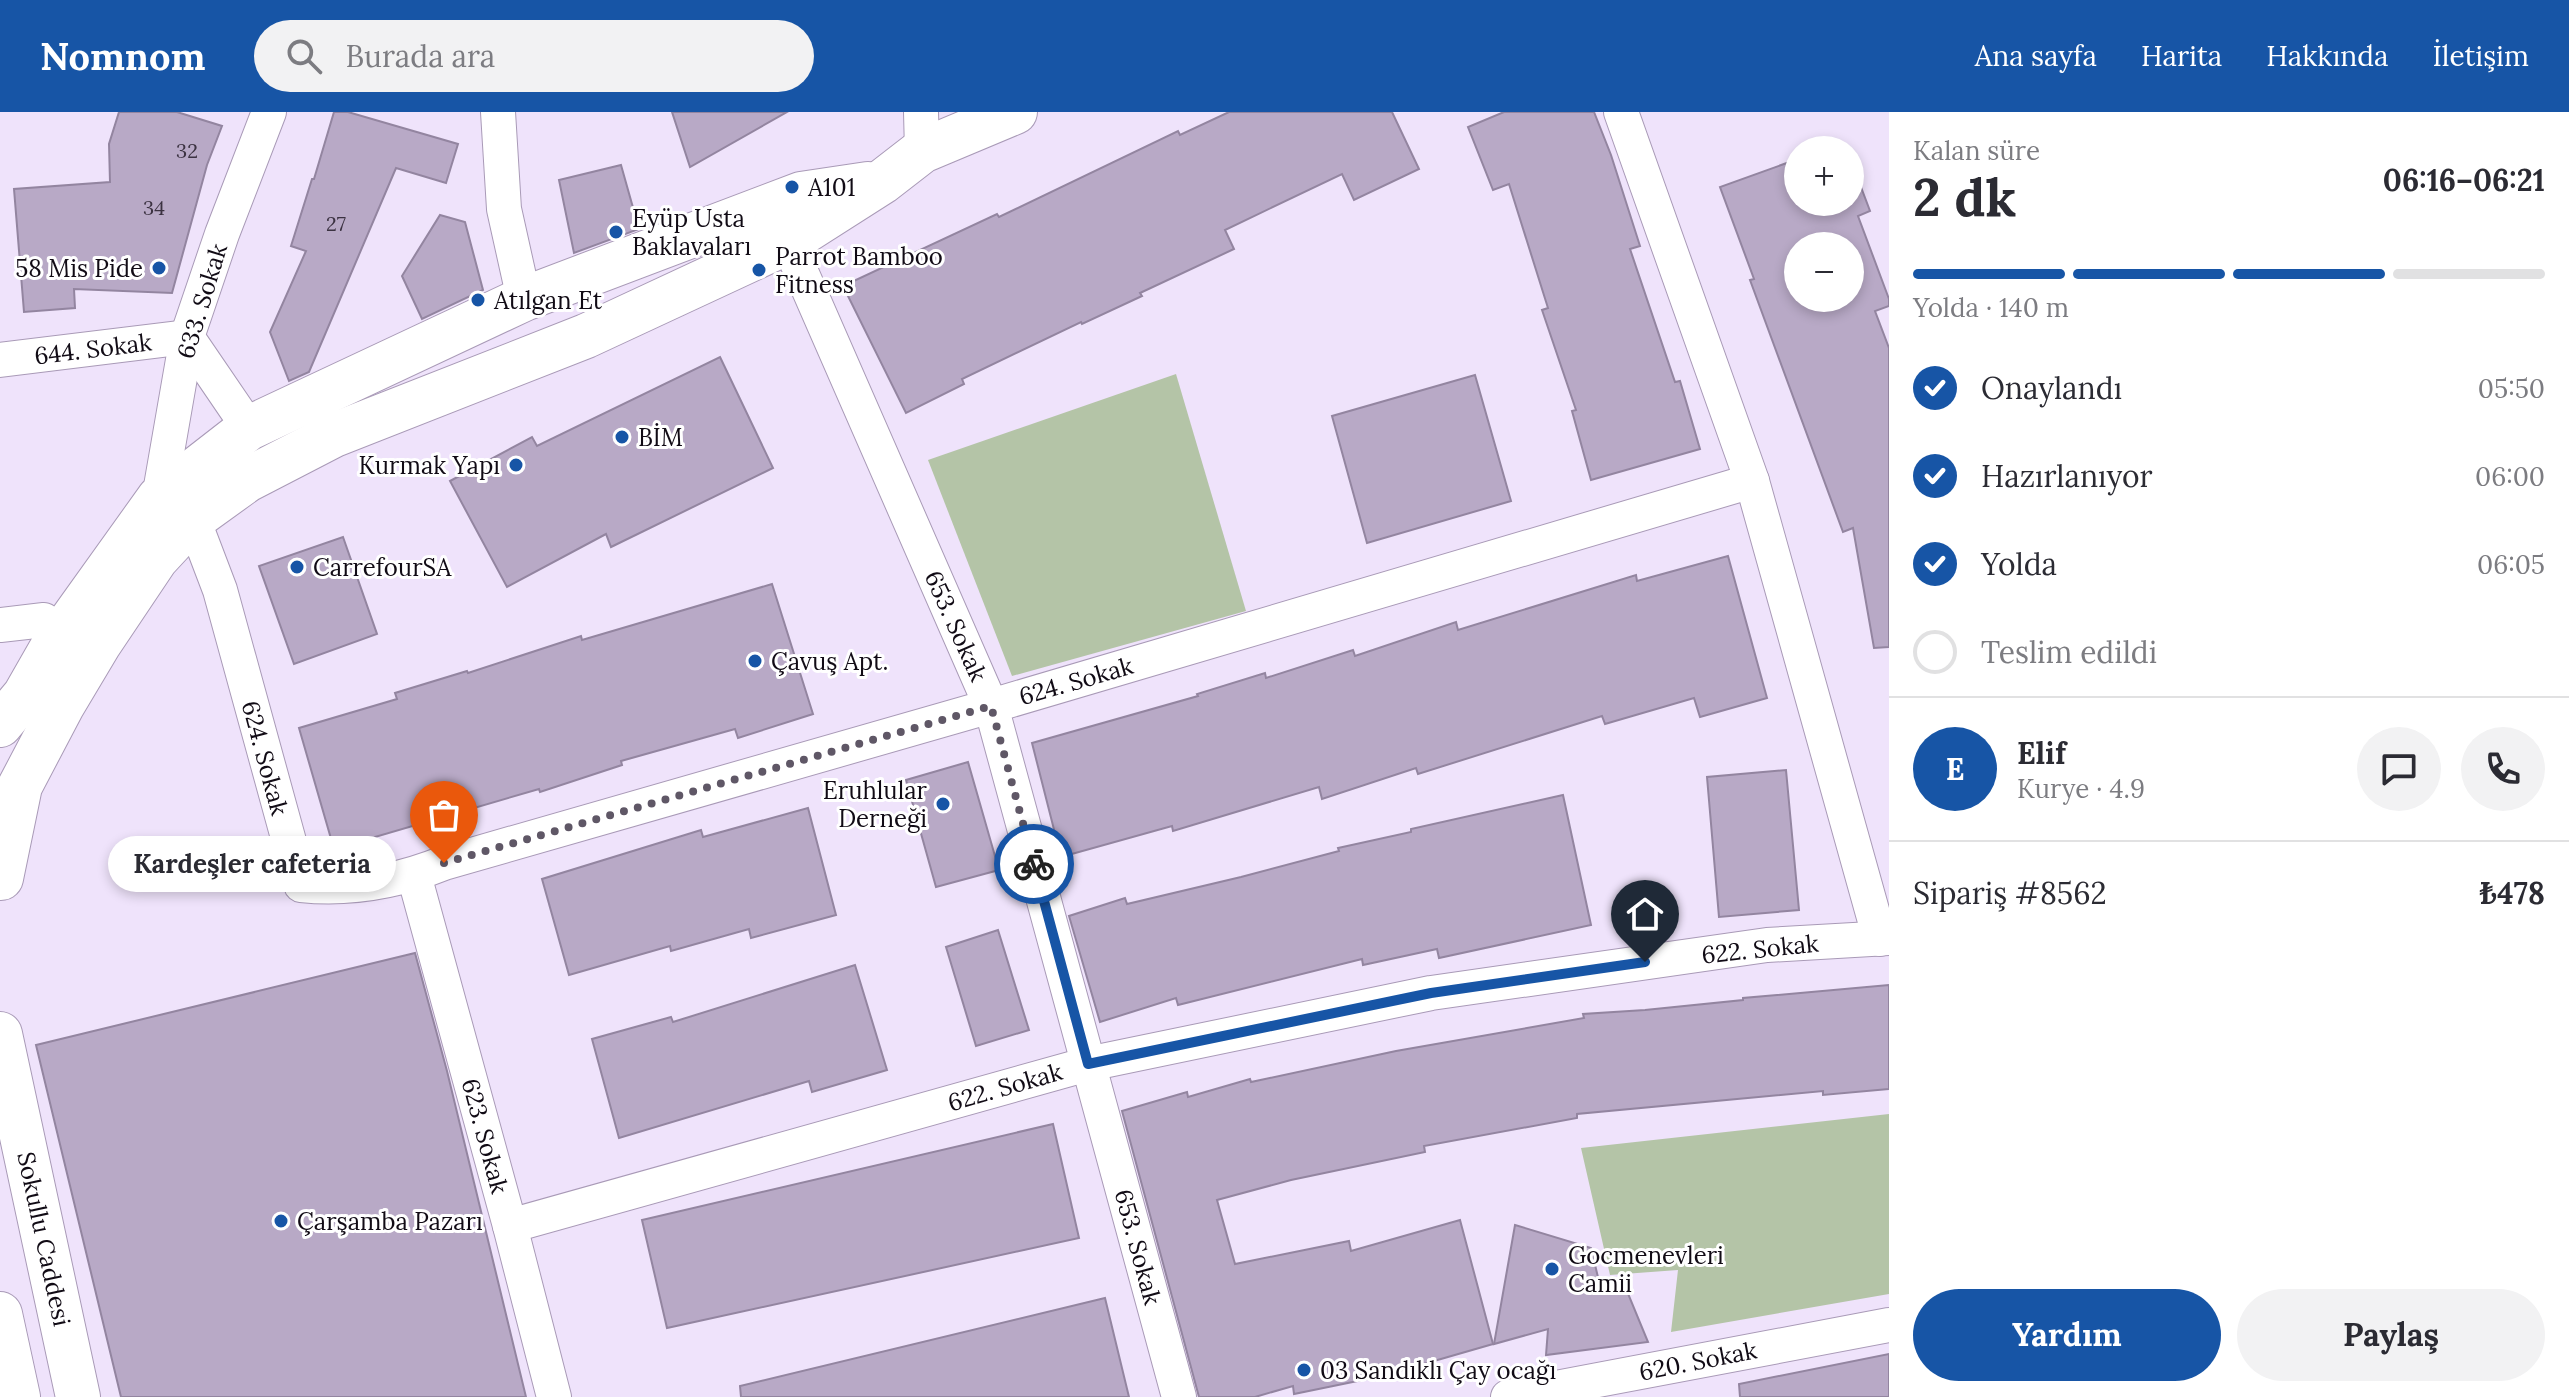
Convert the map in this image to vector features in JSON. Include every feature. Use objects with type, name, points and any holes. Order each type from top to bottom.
[{"type":"main road","points":[[0,881],[20,786],[99,644],[156,559],[176,508],[247,480],[334,435],[586,336],[788,242],[882,182],[922,131],[1015,112]]},
{"type":"main road","points":[[0,725],[25,695],[53,646],[249,428],[524,299],[801,194],[882,182]]},
{"type":"main road","points":[[0,859],[0,881]]},
{"type":"main road","name":"Sokullu Caddesi","points":[[0,1034],[78,1397]]},
{"type":"main road","points":[[0,1314],[18,1397]]},
{"type":"street","name":"633. Sokak","points":[[176,508],[187,337],[269,112]]},
{"type":"street","points":[[498,112],[504,209],[524,299]]},
{"type":"street","points":[[1621,112],[1752,481],[1884,938]]},
{"type":"street","name":"653. Sokak","points":[[788,242],[991,706],[1179,1397]]},
{"type":"street","name":"644. Sokak","points":[[0,360],[187,337]]},
{"type":"street","points":[[187,337],[249,428]]},
{"type":"street","name":"624. Sokak","points":[[176,508],[220,590],[301,885],[334,888],[414,875],[444,863],[991,706],[1752,481]]},
{"type":"street","points":[[0,625],[44,620]]},
{"type":"street","name":"623. Sokak","points":[[414,875],[554,1397]]},
{"type":"street","name":"622. Sokak","points":[[510,1226],[1088,1064],[1431,993],[1767,945],[1884,938]]},
{"type":"street","name":"620. Sokak","points":[[1508,1397],[1889,1325]]},
{"type":"green space","points":[[1176,374],[1246,611],[1012,676],[928,460]]},
{"type":"green space","points":[[1889,1114],[1889,1294],[1671,1332],[1678,1270],[1610,1275],[1581,1148]]},
{"type":"building","points":[[119,112],[177,112],[222,126],[207,165],[172,293],[74,289],[75,308],[24,312],[14,189],[110,182],[109,144]]},
{"type":"building","points":[[334,112],[348,112],[458,144],[446,183],[396,168],[309,372],[289,381],[270,332],[306,251],[291,246]]},
{"type":"building","points":[[672,112],[787,112],[690,167]]},
{"type":"building","points":[[1229,112],[1392,112],[1419,169],[1354,200],[1342,174],[1225,230],[1234,249],[1140,293],[1142,296],[962,379],[964,384],[906,413],[843,286],[997,214],[999,217],[1178,131],[1180,135]]},
{"type":"building","points":[[1504,112],[1594,112],[1640,246],[1630,249],[1675,382],[1680,381],[1700,449],[1591,480],[1572,411],[1576,410],[1542,310],[1548,308],[1509,184],[1493,190],[1468,127]]},
{"type":"building","points":[[1784,164],[1784,216],[1858,216],[1864,232],[1784,232],[1784,312],[1864,312],[1864,232],[1889,299],[1889,306],[1875,311],[1889,348],[1889,647],[1874,648],[1853,528],[1843,532],[1750,280],[1754,279],[1720,187]]},
{"type":"building","points":[[621,165],[639,229],[574,253],[559,180]]},
{"type":"building","points":[[1864,195],[1870,211],[1864,214]]},
{"type":"building","points":[[440,215],[465,222],[483,290],[422,319],[402,276]]},
{"type":"building","points":[[720,357],[773,468],[611,547],[606,534],[507,587],[450,481],[532,437],[537,446]]},
{"type":"building","points":[[1475,375],[1511,501],[1367,543],[1332,416]]},
{"type":"building","points":[[343,537],[377,634],[294,664],[259,566]]},
{"type":"building","points":[[1728,556],[1767,698],[1700,717],[1694,698],[1605,724],[1602,716],[1418,774],[1416,768],[1322,799],[1319,787],[1173,831],[1172,826],[1061,857],[1032,743],[1198,696],[1265,673],[1266,678],[1353,650],[1355,656],[1456,622],[1458,630],[1636,575],[1637,581]]},
{"type":"building","points":[[772,584],[813,714],[738,738],[735,729],[621,761],[622,765],[540,792],[539,789],[334,849],[299,728],[397,699],[395,693],[581,636],[582,640]]},
{"type":"building","points":[[968,762],[999,870],[936,887],[906,780]]},
{"type":"building","points":[[1786,770],[1799,910],[1719,917],[1707,777]]},
{"type":"building","points":[[1563,795],[1591,925],[1439,958],[1437,949],[1363,965],[1362,959],[1178,1005],[1176,998],[1100,1022],[1069,916],[1125,898],[1127,904],[1241,877],[1339,851],[1338,848],[1411,832],[1411,829]]},
{"type":"building","points":[[808,808],[836,915],[751,938],[749,929],[671,951],[670,946],[569,975],[542,879],[701,830],[703,837]]},
{"type":"building","points":[[998,930],[1029,1030],[976,1046],[946,947]]},
{"type":"building","name":"Çarşamba Pazarı","points":[[415,953],[447,1071],[526,1397],[121,1397],[36,1045]]},
{"type":"building","points":[[855,965],[887,1070],[812,1092],[809,1081],[619,1138],[592,1039],[671,1017],[673,1022]]},
{"type":"building","points":[[1889,985],[1889,1089],[1823,1095],[1823,1091],[1577,1114],[1577,1118],[1424,1146],[1425,1152],[1291,1180],[1217,1200],[1235,1264],[1349,1241],[1351,1251],[1460,1220],[1493,1344],[1382,1376],[1294,1394],[1293,1386],[1255,1397],[1199,1397],[1122,1111],[1187,1092],[1188,1097],[1250,1079],[1251,1082],[1396,1051],[1584,1018],[1583,1014]]},
{"type":"building","points":[[1053,1124],[1079,1238],[667,1328],[642,1220]]},
{"type":"building","name":"Gocmenevleri Camii","points":[[1515,1225],[1591,1248],[1602,1294],[1627,1291],[1648,1342],[1546,1355],[1548,1329],[1494,1344]]},
{"type":"building","points":[[1105,1298],[1129,1397],[741,1397],[740,1386]]},
{"type":"building","points":[[1889,1354],[1889,1397],[1740,1397],[1739,1384]]},
{"type":"way so far","points":[[444,863],[991,706],[1034,864]]},
{"type":"place","name":"A101","points":[[792,187]]},
{"type":"place","name":"Eyüp Usta Baklavaları","points":[[616,232]]},
{"type":"place","name":"58 Mis Pide","points":[[159,268]]},
{"type":"place","name":"Parrot Bamboo Fitness","points":[[759,270]]},
{"type":"place","name":"Atılgan Et","points":[[478,300]]},
{"type":"place","name":"BİM","points":[[622,437]]},
{"type":"place","name":"Kurmak Yapı","points":[[516,465]]},
{"type":"place","name":"CarrefourSA","points":[[297,567]]},
{"type":"place","name":"Çavuş Apt.","points":[[755,661]]},
{"type":"place","name":"Eruhlular Derneği","points":[[943,804]]},
{"type":"place","name":"Kardeşler cafeteria","points":[[444,863]]},
{"type":"place","name":"Çarşamba Pazarı","points":[[281,1221]]},
{"type":"place","name":"Gocmenevleri Camii","points":[[1552,1269]]},
{"type":"place","name":"03 Sandıklı Çay ocağı","points":[[1304,1370]]},
{"type":"route","points":[[1034,864],[1088,1064],[1431,993],[1645,962]]}]
